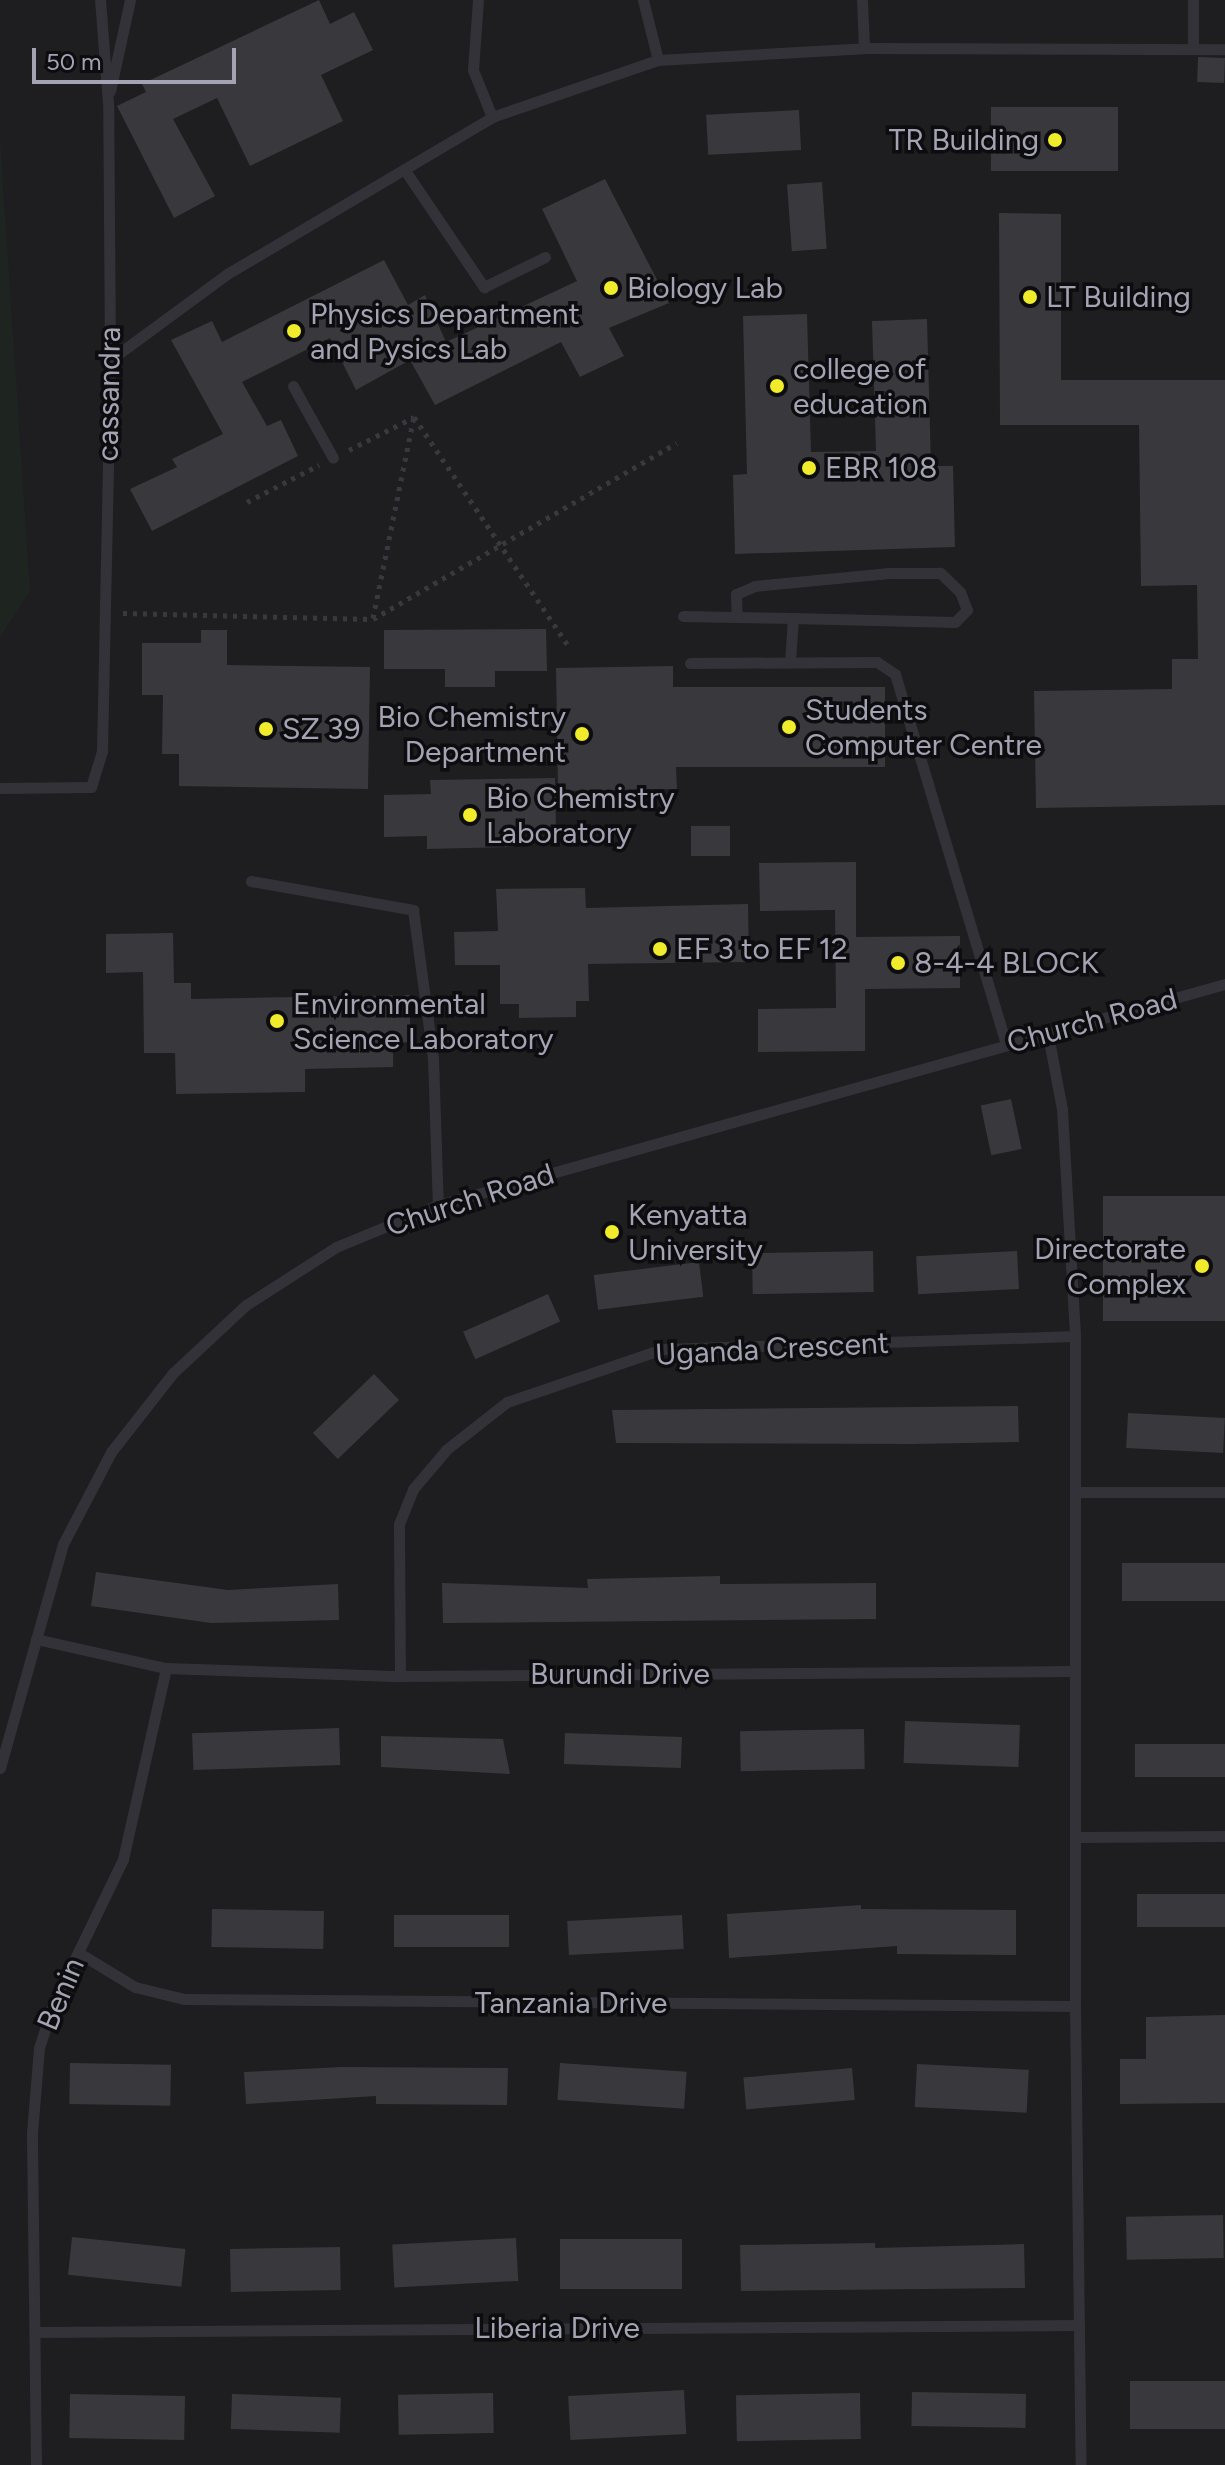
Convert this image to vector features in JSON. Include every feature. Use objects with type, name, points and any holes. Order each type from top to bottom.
[{"type":"lane","name":"cassandra","points":[[0,788],[91,787],[102,751],[110,360],[108,103],[100,0]]},
{"type":"lane","points":[[108,103],[130,0]]},
{"type":"lane","points":[[478,0],[473,70],[492,117]]},
{"type":"lane","points":[[643,0],[658,60]]},
{"type":"lane","points":[[862,0],[864,48]]},
{"type":"lane","points":[[1193,0],[1193,49]]},
{"type":"lane","points":[[110,360],[227,274],[492,117],[658,60],[864,48],[1225,49]]},
{"type":"lane","points":[[404,169],[484,287],[545,257]]},
{"type":"lane","points":[[293,386],[333,458]]},
{"type":"lane","points":[[683,616],[955,622],[967,610],[960,592],[940,573],[889,573],[755,586],[736,594],[737,617]]},
{"type":"lane","points":[[790,662],[793,618]]},
{"type":"lane","points":[[690,663],[877,662],[895,674],[1006,1045]]},
{"type":"lane","points":[[251,881],[413,910],[433,1058],[438,1205]]},
{"type":"lane","name":"Church Road","points":[[0,1768],[63,1544],[81,1503],[111,1452],[173,1373],[246,1305],[336,1247],[438,1205],[1225,984]]},
{"type":"lane","points":[[1048,1035],[1062,1109],[1075,1336],[1078,1492],[1075,1671],[1079,1837],[1075,2006],[1081,2465]]},
{"type":"lane","name":"Uganda Crescent","points":[[400,1676],[399,1524],[413,1489],[447,1449],[507,1402],[663,1349],[1075,1336]]},
{"type":"lane","points":[[1078,1492],[1225,1492]]},
{"type":"lane","points":[[36,1639],[166,1668]]},
{"type":"lane","name":"Burundi Drive","points":[[166,1668],[400,1676],[1075,1671]]},
{"type":"lane","name":"Benin","points":[[36,2465],[33,2095],[39,2048],[134,1825],[166,1668]]},
{"type":"lane","points":[[1079,1837],[1225,1836]]},
{"type":"lane","name":"Tanzania Drive","points":[[79,1953],[135,1987],[184,1999],[1075,2006]]},
{"type":"lane","name":"Liberia Drive","points":[[36,2332],[1079,2325]]},
{"type":"path","points":[[373,619],[414,417]]},
{"type":"path","points":[[247,502],[414,417]]},
{"type":"path","points":[[414,417],[504,546],[567,644]]},
{"type":"path","points":[[106,613],[373,619],[504,546],[677,443]]},
{"type":"shaded area","name":"Kenyatta University","points":[[0,0],[1225,0],[1225,2465],[0,2465]]},
{"type":"shaded area","points":[[0,140],[30,591],[0,637]]},
{"type":"building","points":[[319,0],[330,24],[354,12],[373,50],[321,75],[343,121],[250,166],[217,98],[173,119],[215,196],[174,218],[117,106],[146,92],[142,84]]},
{"type":"building","points":[[1198,57],[1225,58],[1224,83],[1197,82]]},
{"type":"building","name":"TR Building","points":[[991,107],[1118,107],[1118,171],[991,171]]},
{"type":"building","points":[[799,110],[801,150],[708,155],[706,115]]},
{"type":"building","points":[[605,179],[669,303],[609,328],[624,356],[580,377],[561,342],[435,405],[410,360],[356,390],[330,338],[242,382],[267,426],[281,420],[298,456],[152,531],[130,489],[177,467],[172,459],[223,434],[171,340],[212,321],[222,342],[384,260],[408,305],[425,295],[446,342],[577,281],[542,209]]},
{"type":"building","points":[[822,182],[827,249],[792,251],[787,184]]},
{"type":"building","points":[[999,213],[1061,214],[1061,380],[1225,380],[1225,805],[1036,808],[1034,691],[1172,689],[1172,659],[1198,659],[1197,585],[1141,586],[1139,425],[1000,425]]},
{"type":"building","name":"college of education","points":[[807,314],[811,452],[876,451],[872,321],[927,319],[931,466],[953,466],[955,547],[735,554],[733,475],[747,474],[743,316]]},
{"type":"building","points":[[546,629],[547,671],[495,671],[495,687],[445,687],[445,669],[384,669],[384,630]]},
{"type":"building","name":"SZ 39","points":[[201,630],[227,630],[227,665],[370,667],[368,789],[179,786],[179,754],[162,754],[163,695],[142,695],[142,643],[201,643]]},
{"type":"building","points":[[673,666],[673,687],[885,687],[885,767],[676,767],[677,789],[558,791],[556,668]]},
{"type":"building","name":"Bio Chemistry Laboratory","points":[[555,778],[556,831],[513,832],[513,847],[427,849],[427,836],[384,837],[384,795],[431,794],[430,780]]},
{"type":"building","points":[[691,826],[730,826],[730,856],[691,856]]},
{"type":"building","name":"8-4-4 BLOCK","points":[[856,862],[856,937],[960,936],[960,988],[865,989],[865,1051],[758,1052],[758,1009],[836,1008],[835,910],[760,911],[759,863]]},
{"type":"building","name":"EF 3 to EF 12","points":[[585,888],[586,908],[748,904],[749,962],[588,964],[589,1001],[576,1001],[576,1017],[519,1018],[519,1004],[500,1004],[500,965],[455,965],[454,932],[498,931],[496,889]]},
{"type":"building","name":"Environmental Science Laboratory","points":[[173,933],[174,983],[191,983],[191,999],[410,995],[410,1042],[393,1043],[393,1067],[305,1069],[305,1092],[176,1094],[175,1053],[144,1053],[143,972],[106,973],[106,934]]},
{"type":"building","points":[[1011,1099],[1022,1149],[991,1155],[981,1105]]},
{"type":"building","name":"Directorate Complex","points":[[1103,1196],[1225,1196],[1225,1321],[1103,1321]]},
{"type":"building","points":[[873,1251],[874,1292],[753,1294],[752,1253]]},
{"type":"building","points":[[1017,1251],[1019,1289],[918,1294],[916,1256]]},
{"type":"building","points":[[699,1262],[703,1297],[598,1310],[594,1275]]},
{"type":"building","points":[[548,1294],[560,1321],[475,1359],[463,1332]]},
{"type":"building","points":[[374,1374],[399,1400],[338,1459],[313,1433]]},
{"type":"building","points":[[1018,1406],[1019,1442],[913,1444],[616,1443],[612,1410]]},
{"type":"building","points":[[1128,1413],[1225,1418],[1223,1453],[1126,1448]]},
{"type":"building","points":[[1122,1563],[1225,1563],[1225,1601],[1122,1601]]},
{"type":"building","points":[[96,1572],[228,1590],[338,1584],[339,1620],[211,1623],[91,1606]]},
{"type":"building","points":[[720,1576],[720,1584],[876,1583],[876,1619],[443,1623],[442,1583],[588,1588],[587,1579]]},
{"type":"building","points":[[905,1721],[1020,1725],[1018,1767],[904,1763]]},
{"type":"building","points":[[339,1728],[340,1765],[193,1770],[192,1733]]},
{"type":"building","points":[[864,1729],[865,1769],[741,1771],[740,1731]]},
{"type":"building","points":[[565,1733],[682,1737],[681,1768],[564,1764]]},
{"type":"building","points":[[381,1736],[503,1739],[510,1774],[381,1767]]},
{"type":"building","points":[[1135,1744],[1225,1744],[1225,1777],[1135,1777]]},
{"type":"building","points":[[1137,1894],[1225,1894],[1225,1927],[1137,1927]]},
{"type":"building","points":[[861,1905],[861,1909],[1016,1910],[1016,1955],[897,1954],[897,1946],[729,1958],[727,1914]]},
{"type":"building","points":[[212,1909],[324,1911],[323,1949],[211,1947]]},
{"type":"building","points":[[394,1915],[509,1915],[509,1947],[394,1947]]},
{"type":"building","points":[[682,1915],[684,1949],[569,1955],[567,1921]]},
{"type":"building","points":[[1225,2015],[1225,2103],[1120,2104],[1120,2059],[1146,2059],[1146,2017]]},
{"type":"building","points":[[70,2063],[171,2065],[170,2106],[69,2104]]},
{"type":"building","points":[[560,2063],[687,2072],[684,2109],[557,2100]]},
{"type":"building","points":[[917,2064],[1029,2070],[1027,2113],[915,2107]]},
{"type":"building","points":[[341,2067],[508,2068],[507,2105],[376,2104],[376,2096],[246,2104],[244,2072]]},
{"type":"building","points":[[852,2068],[855,2100],[746,2109],[743,2077]]},
{"type":"building","points":[[1223,2215],[1224,2258],[1127,2260],[1126,2217]]},
{"type":"building","points":[[72,2237],[185,2249],[181,2287],[68,2275]]},
{"type":"building","points":[[516,2238],[518,2281],[394,2287],[392,2244]]},
{"type":"building","points":[[560,2239],[682,2239],[682,2289],[560,2289]]},
{"type":"building","points":[[875,2243],[875,2248],[1024,2244],[1025,2288],[741,2291],[740,2245]]},
{"type":"building","points":[[340,2247],[341,2290],[231,2292],[230,2249]]},
{"type":"building","points":[[1130,2381],[1225,2381],[1225,2429],[1130,2429]]},
{"type":"building","points":[[684,2390],[686,2434],[570,2440],[568,2396]]},
{"type":"building","points":[[912,2392],[1026,2394],[1025,2428],[911,2426]]},
{"type":"building","points":[[493,2393],[494,2433],[399,2435],[398,2395]]},
{"type":"building","points":[[860,2393],[861,2439],[737,2441],[736,2395]]},
{"type":"building","points":[[70,2394],[185,2396],[184,2440],[69,2438]]},
{"type":"building","points":[[232,2394],[341,2398],[340,2433],[231,2429]]},
{"type":"place","name":"TR Building","points":[[1055,140]]},
{"type":"place","name":"Biology Lab","points":[[611,288]]},
{"type":"place","name":"LT Building","points":[[1030,297]]},
{"type":"place","name":"Physics Department and Pysics Lab","points":[[294,331]]},
{"type":"place","name":"college of education","points":[[777,386]]},
{"type":"place","name":"EBR 108","points":[[809,468]]},
{"type":"place","name":"Students Computer Centre","points":[[789,727]]},
{"type":"place","name":"SZ 39","points":[[266,729]]},
{"type":"place","name":"Bio Chemistry Department","points":[[582,734]]},
{"type":"place","name":"Bio Chemistry Laboratory","points":[[470,815]]},
{"type":"place","name":"EF 3 to EF 12","points":[[660,949]]},
{"type":"place","name":"8-4-4 BLOCK","points":[[898,963]]},
{"type":"place","name":"Environmental Science Laboratory","points":[[277,1021]]},
{"type":"place","name":"Kenyatta University","points":[[612,1232]]},
{"type":"place","name":"Directorate Complex","points":[[1202,1266]]}]
